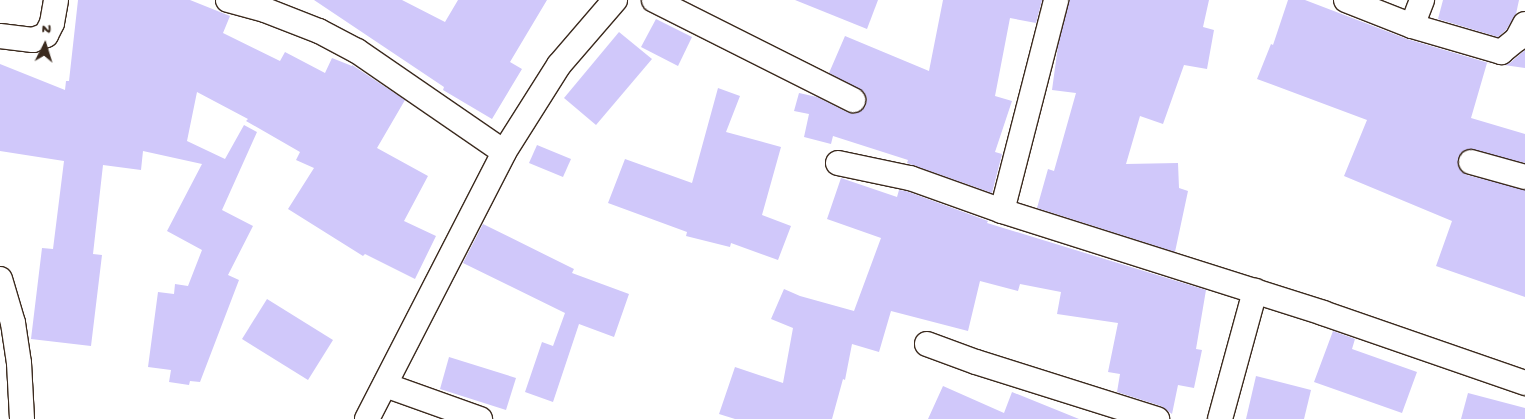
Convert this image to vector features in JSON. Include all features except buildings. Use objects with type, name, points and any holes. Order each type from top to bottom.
[{"type":"street","points":[[0,36],[33,40],[46,35],[52,23],[56,0]]},
{"type":"street","points":[[228,0],[265,10],[319,31],[357,51],[504,152]]},
{"type":"street","points":[[367,419],[504,152],[559,65],[615,0]]},
{"type":"street","points":[[654,0],[853,100]]},
{"type":"street","points":[[1002,211],[1056,0]]},
{"type":"street","points":[[1346,0],[1412,26],[1501,52],[1517,39],[1525,24]]},
{"type":"street","points":[[1412,26],[1422,0]]},
{"type":"street","points":[[1471,162],[1525,177]]},
{"type":"street","points":[[838,163],[910,178],[1002,211],[1255,291],[1525,383]]},
{"type":"street","points":[[0,279],[13,323],[19,364],[22,419]]},
{"type":"street","points":[[1220,419],[1255,291]]},
{"type":"street","points":[[927,344],[1029,380],[1157,419]]},
{"type":"street","points":[[385,385],[480,419]]}]
